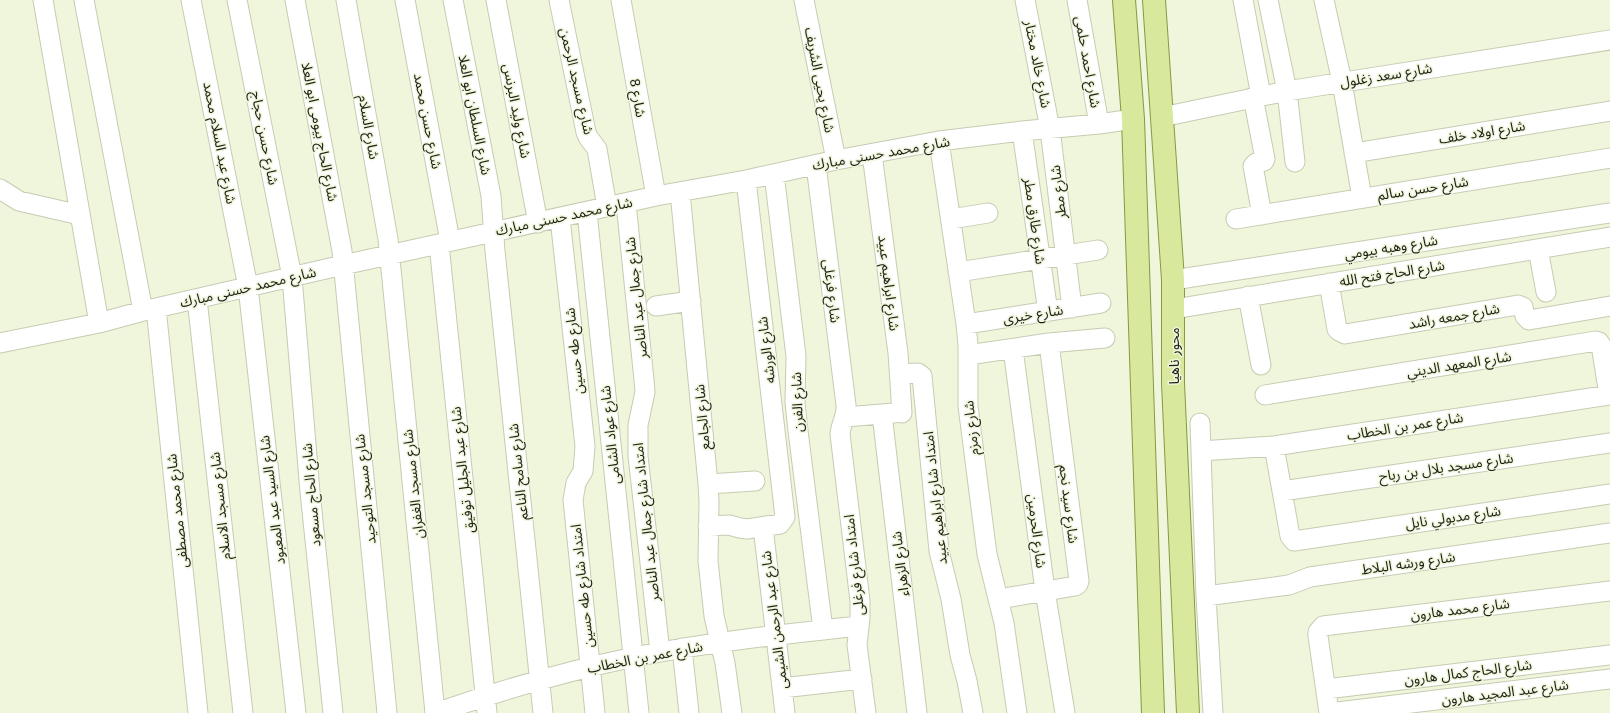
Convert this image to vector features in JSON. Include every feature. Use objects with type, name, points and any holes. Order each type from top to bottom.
[{"type":"main road","points":[[1124,0],[1133,119],[1153,713]]},
{"type":"main road","name":"محور ناهيا","points":[[1154,0],[1173,280],[1173,383],[1188,713]]},
{"type":"main road","points":[[1133,119],[1162,117]]},
{"type":"street","points":[[43,0],[99,324]]},
{"type":"street","name":"شارع محمد مصطفى","points":[[84,0],[150,310],[198,713]]},
{"type":"street","name":"شارع عبد السلام محمد","points":[[191,0],[248,287]]},
{"type":"street","name":"شارع حسن حجاج","points":[[237,0],[292,277]]},
{"type":"street","name":"شارع الحاج بيومى ابو العلا","points":[[295,0],[339,234],[343,265]]},
{"type":"street","name":"شارع السلام","points":[[346,0],[386,222],[390,255]]},
{"type":"street","name":"شارع حسن محمد","points":[[405,0],[445,242]]},
{"type":"street","name":"شارع السلطان ابو العلا","points":[[453,0],[491,196],[493,231]]},
{"type":"street","name":"شارع وليد البرنس","points":[[496,0],[538,223]]},
{"type":"street","name":"شارع مسجد الرحمن","points":[[560,0],[586,132],[597,149],[607,207]]},
{"type":"street","name":"شارع 8","points":[[621,0],[656,196]]},
{"type":"street","name":"شارع يحيى الشريف","points":[[804,0],[836,160]]},
{"type":"street","name":"شارع خالد مختار","points":[[1025,0],[1050,129]]},
{"type":"street","name":"شارع احمد حلمى","points":[[1077,0],[1099,124]]},
{"type":"street","points":[[1243,0],[1265,158],[1264,161],[1254,163],[1253,166],[1262,215]]},
{"type":"street","points":[[1268,0],[1287,91],[1296,162]]},
{"type":"street","points":[[1324,0],[1342,82],[1362,198]]},
{"type":"street","name":"شارع سعد زغلول","points":[[1162,117],[1287,91],[1610,40]]},
{"type":"street","name":"شارع اولاد خلف","points":[[1354,153],[1610,111]]},
{"type":"street","name":"شارع محمد حسنى مبارك","points":[[0,343],[99,324],[150,310],[493,231],[538,223],[656,196],[746,180],[836,160],[939,141],[1133,119]]},
{"type":"street","name":"شارع مطر","points":[[1050,129],[1072,308]]},
{"type":"street","name":"شارع طارق مطر","points":[[1022,131],[1048,312]]},
{"type":"street","name":"شارع زمزم","points":[[939,141],[966,324],[968,355],[968,406],[987,554],[999,599],[1009,647],[1018,713]]},
{"type":"street","name":"شارع ابراهيم عبيد","points":[[872,154],[900,374],[902,413]]},
{"type":"street","name":"شارع حسن سالم","points":[[1236,219],[1610,158]]},
{"type":"street","name":"شارع فرغلى","points":[[816,165],[846,405],[845,417]]},
{"type":"street","name":"شارع الفرن","points":[[774,174],[796,356],[795,402],[798,432],[823,630]]},
{"type":"street","name":"شارع الورشه","points":[[746,180],[785,514],[784,520],[780,524],[763,527]]},
{"type":"street","points":[[0,189],[20,201],[80,215]]},
{"type":"street","name":"شارع الجامع","points":[[680,192],[708,484],[708,561],[714,616],[725,663],[732,713]]},
{"type":"street","name":"شارع جمال عبد الناصر","points":[[626,203],[645,392]]},
{"type":"street","name":"شارع عواد الشامى","points":[[587,212],[639,713]]},
{"type":"street","name":"شارع وهبه بيومي","points":[[1173,280],[1610,213]]},
{"type":"street","points":[[950,219],[988,214]]},
{"type":"street","name":"شارع طه حسين","points":[[560,218],[585,446],[583,471],[576,483]]},
{"type":"street","name":"شارع سامح الناعم","points":[[493,231],[543,713]]},
{"type":"street","name":"شارع الحاج فتح الله","points":[[1174,309],[1610,237]]},
{"type":"street","name":"شارع عبد الجليل توفيق","points":[[445,242],[486,704]]},
{"type":"street","points":[[1538,249],[1546,292]]},
{"type":"street","points":[[958,272],[1098,250]]},
{"type":"street","name":"شارع مسجد الغفران","points":[[390,255],[436,713]]},
{"type":"street","name":"شارع مسجد التوحيد","points":[[343,265],[387,713]]},
{"type":"street","name":"شارع الحاج مسعود","points":[[292,277],[310,492],[333,713]]},
{"type":"street","name":"شارع جمعه راشد","points":[[1329,283],[1337,329],[1345,334],[1518,305],[1523,307],[1525,316],[1529,320],[1610,306]]},
{"type":"street","name":"شارع السيد عبد المعبود","points":[[248,287],[296,713]]},
{"type":"street","points":[[1248,296],[1261,365]]},
{"type":"street","name":"شارع مسجد الاسلام","points":[[197,299],[242,713]]},
{"type":"street","points":[[656,306],[691,301]]},
{"type":"street","name":"شارع خيرى","points":[[966,324],[1101,304]]},
{"type":"street","points":[[968,355],[1105,338]]},
{"type":"street","name":"شارع المعهد الديني","points":[[1265,395],[1596,341],[1599,342],[1600,345],[1610,395]]},
{"type":"street","name":"شارع سيد نجم","points":[[999,599],[1075,586],[1079,581],[1049,344]]},
{"type":"street","name":"شارع الحرمين","points":[[1014,349],[1045,591],[1065,713]]},
{"type":"street","name":"امتداد شارع ابراهيم عبيد","points":[[900,374],[921,374],[926,411],[939,551],[951,599],[960,655],[968,685],[973,713]]},
{"type":"street","name":"امتداد شارع جمال عبد الناصر","points":[[645,392],[638,425],[638,443],[660,652]]},
{"type":"street","name":"شارع عمر بن الخطاب","points":[[1201,451],[1274,446],[1610,395]]},
{"type":"street","points":[[845,417],[926,411]]},
{"type":"street","name":"شارع الزهراء","points":[[882,414],[917,713]]},
{"type":"street","name":"امتداد شارع فرغلى","points":[[845,417],[842,422],[840,434],[860,601],[857,645],[866,713]]},
{"type":"street","points":[[1200,423],[1206,596],[1213,713]]},
{"type":"street","name":"شارع مسجد بلال بن رباح","points":[[1282,491],[1610,443]]},
{"type":"street","points":[[1274,446],[1282,491]]},
{"type":"street","points":[[708,484],[755,481]]},
{"type":"street","name":"امتداد شارع طه حسين","points":[[576,483],[573,500],[595,713]]},
{"type":"street","name":"شارع مدبولي نايل","points":[[1282,491],[1290,536],[1292,540],[1296,541],[1610,494]]},
{"type":"street","points":[[708,526],[729,525],[747,529],[763,527]]},
{"type":"street","name":"شارع عبد الرحمن الشيمى","points":[[763,527],[785,713]]},
{"type":"street","name":"شارع ورشه البلاط","points":[[1206,596],[1289,585],[1310,577],[1610,533]]},
{"type":"street","name":"شارع محمد هارون","points":[[1326,689],[1318,636],[1318,632],[1323,626],[1610,591]]},
{"type":"street","name":"شارع عمر بن الخطاب","points":[[436,713],[486,704],[539,680],[634,657],[720,642],[859,626]]},
{"type":"street","points":[[682,648],[689,713]]},
{"type":"street","name":"شارع الحاج كمال هارون","points":[[1326,689],[1610,655]]},
{"type":"street","points":[[782,688],[862,679]]},
{"type":"street","name":"شارع عبد المجيد هارون","points":[[1329,713],[1610,679]]},
{"type":"street","points":[[1326,689],[1329,713]]}]
